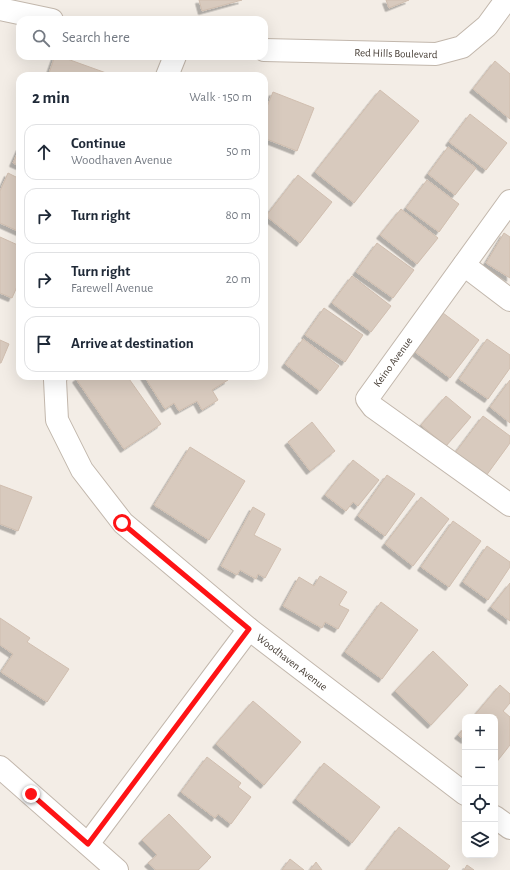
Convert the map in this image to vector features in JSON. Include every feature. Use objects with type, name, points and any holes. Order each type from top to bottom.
[{"type":"street","name":"Red Hills Boulevard","points":[[268,50],[436,54],[462,47],[486,26],[506,0]]},
{"type":"street","points":[[0,8],[35,16]]},
{"type":"street","points":[[169,72],[173,60]]},
{"type":"street","name":"Keino Avenue","points":[[510,201],[367,398],[373,407],[510,506]]},
{"type":"street","points":[[464,265],[510,300]]},
{"type":"street","name":"Woodhaven Avenue","points":[[55,380],[57,420],[82,470],[122,523],[249,629],[462,792]]},
{"type":"street","points":[[88,844],[249,629]]},
{"type":"street","points":[[0,767],[117,870]]},
{"type":"street","points":[[498,819],[510,828]]},
{"type":"building","points":[[199,0],[242,0],[202,11]]},
{"type":"building","points":[[386,0],[409,0],[389,8]]},
{"type":"building","points":[[54,60],[70,60],[103,72],[49,72]]},
{"type":"building","points":[[495,61],[510,74],[510,119],[473,89]]},
{"type":"building","points":[[380,90],[419,121],[354,203],[315,172]]},
{"type":"building","points":[[273,92],[314,108],[297,151],[268,140],[268,104]]},
{"type":"building","points":[[470,114],[507,143],[486,170],[449,142]]},
{"type":"building","points":[[448,147],[476,168],[455,195],[428,174]]},
{"type":"building","points":[[16,156],[16,164],[13,163]]},
{"type":"building","points":[[8,173],[16,177],[16,230],[0,223],[0,191]]},
{"type":"building","points":[[298,175],[332,202],[300,243],[268,218],[268,213]]},
{"type":"building","points":[[427,180],[459,204],[439,232],[406,208]]},
{"type":"building","points":[[401,209],[438,238],[417,264],[380,235]]},
{"type":"building","points":[[504,233],[510,237],[510,278],[486,263]]},
{"type":"building","points":[[0,237],[16,244],[16,289],[12,298],[0,293]]},
{"type":"building","points":[[377,243],[414,270],[393,298],[356,272]]},
{"type":"building","points":[[352,276],[391,306],[371,332],[332,303]]},
{"type":"building","points":[[324,308],[363,335],[345,362],[305,335]]},
{"type":"building","points":[[443,313],[479,340],[450,378],[415,352]]},
{"type":"building","points":[[303,339],[339,366],[320,391],[285,364]]},
{"type":"building","points":[[487,339],[510,355],[510,368],[488,399],[459,379]]},
{"type":"building","points":[[0,340],[9,344],[1,363],[0,363]]},
{"type":"building","points":[[77,380],[130,380],[161,424],[124,449]]},
{"type":"building","points":[[147,380],[228,380],[212,390],[218,400],[202,410],[197,401],[179,411],[174,403],[165,409]]},
{"type":"building","points":[[510,380],[510,423],[490,407]]},
{"type":"building","points":[[446,396],[471,417],[446,446],[421,425]]},
{"type":"building","points":[[483,416],[510,436],[510,443],[483,480],[452,457]]},
{"type":"building","points":[[312,422],[335,451],[310,471],[288,442]]},
{"type":"building","points":[[190,447],[245,481],[209,540],[154,505]]},
{"type":"building","points":[[353,460],[379,480],[358,506],[353,502],[346,511],[325,495]]},
{"type":"building","points":[[387,475],[415,494],[385,536],[358,516]]},
{"type":"building","points":[[0,485],[32,497],[18,531],[0,524]]},
{"type":"building","points":[[421,497],[449,519],[413,566],[385,544]]},
{"type":"building","points":[[253,507],[265,514],[254,535],[281,549],[265,578],[258,574],[256,579],[240,570],[237,575],[221,566]]},
{"type":"building","points":[[453,521],[481,541],[449,587],[421,567]]},
{"type":"building","points":[[487,546],[510,562],[510,567],[488,600],[463,582]]},
{"type":"building","points":[[320,576],[347,592],[339,605],[349,610],[338,629],[325,622],[322,628],[283,606],[299,577],[314,586]]},
{"type":"building","points":[[510,583],[510,621],[491,607]]},
{"type":"building","points":[[381,602],[418,630],[382,679],[345,652]]},
{"type":"building","points":[[0,618],[30,638],[27,642],[69,669],[47,702],[1,672],[13,654],[0,645]]},
{"type":"building","points":[[433,651],[468,685],[431,725],[395,691]]},
{"type":"building","points":[[500,685],[510,694],[510,703],[503,711],[510,717],[510,745],[498,760],[498,714],[476,714]]},
{"type":"building","points":[[253,701],[301,742],[264,785],[216,744]]},
{"type":"building","points":[[462,730],[462,738],[458,735]]},
{"type":"building","points":[[207,757],[241,783],[238,787],[251,797],[231,824],[218,814],[215,818],[181,792]]},
{"type":"building","points":[[324,763],[380,807],[352,843],[296,799]]},
{"type":"building","points":[[169,814],[211,857],[198,870],[156,870],[148,863],[157,855],[142,840]]},
{"type":"building","points":[[399,827],[450,866],[447,870],[366,870]]},
{"type":"building","points":[[290,859],[304,870],[282,870]]},
{"type":"building","points":[[316,862],[322,870],[310,870]]},
{"type":"building","points":[[467,865],[474,870],[464,870]]},
{"type":"route","points":[[31,794],[88,844],[249,629],[122,523]]}]
